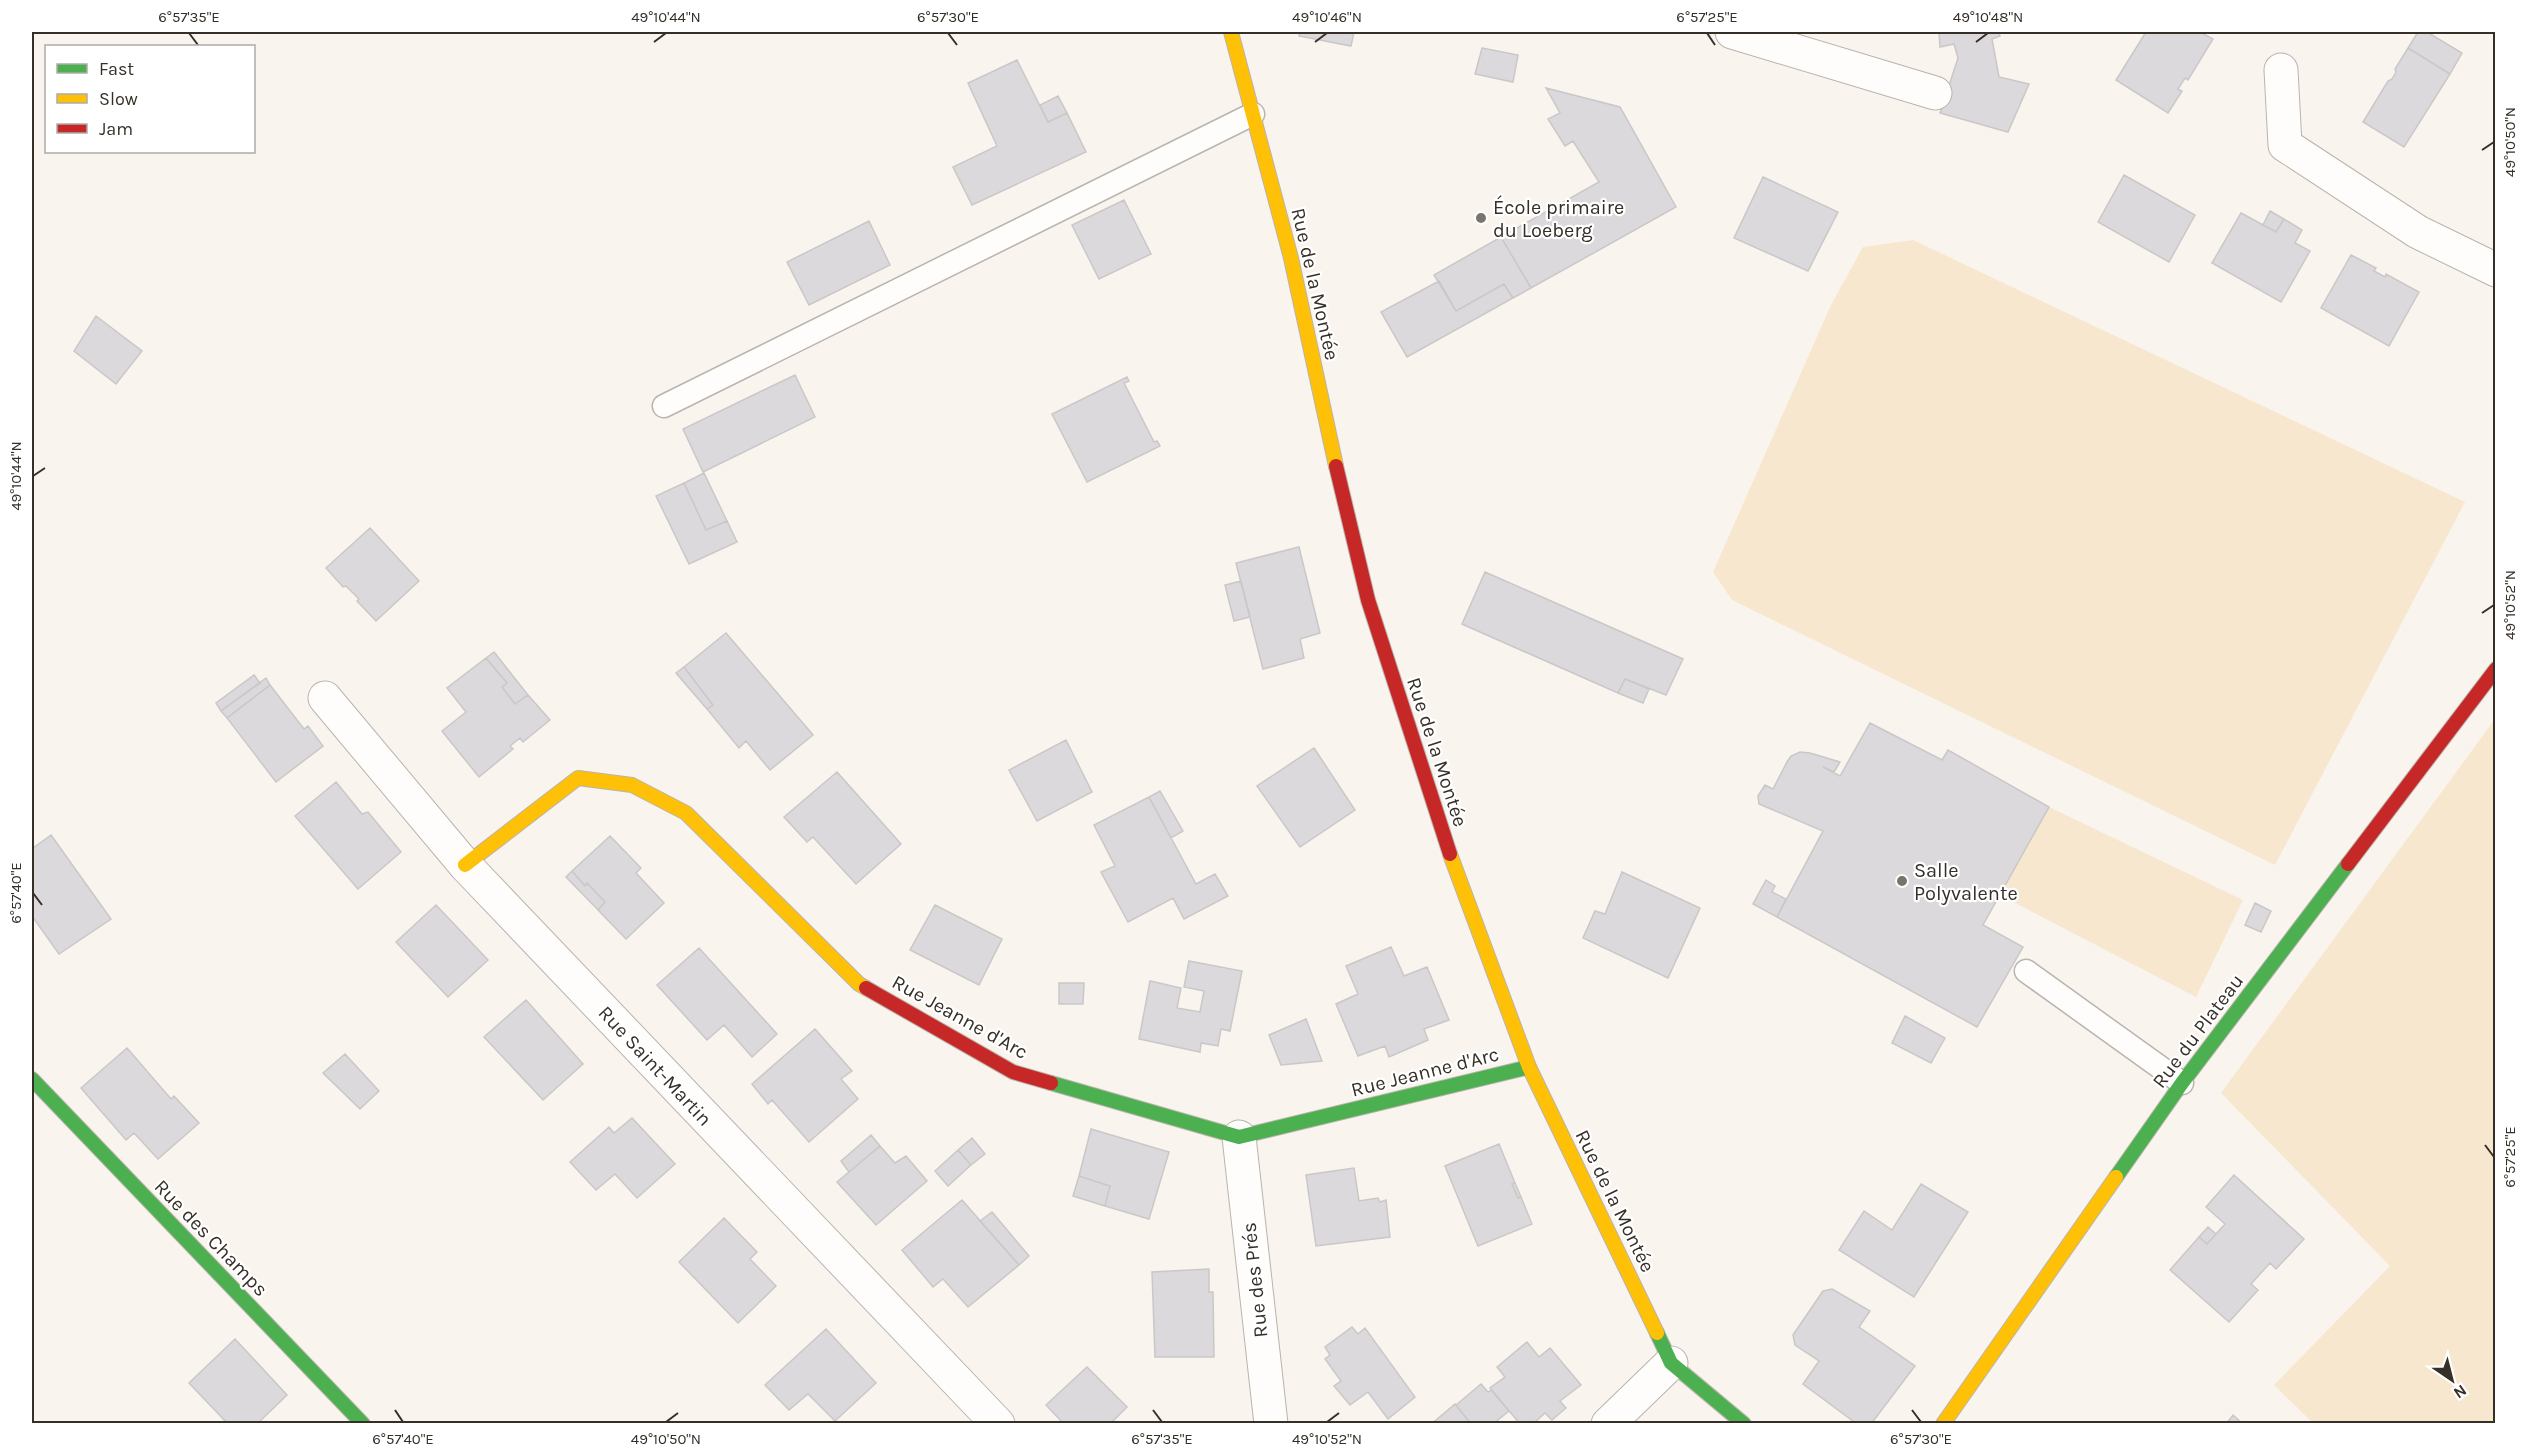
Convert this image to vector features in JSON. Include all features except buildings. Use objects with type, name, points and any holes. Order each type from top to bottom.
[{"type":"street","name":"Rue de la Montée","points":[[1231,32],[1291,258],[1368,600],[1443,836],[1529,1067],[1671,1364],[1744,1424]]},
{"type":"street","points":[[1732,32],[1935,93]]},
{"type":"street","points":[[2281,70],[2285,145],[2418,232],[2496,270]]},
{"type":"street","name":"Rue du Plateau","points":[[1943,1424],[2182,1083],[2496,669]]},
{"type":"street","name":"Rue Saint-Martin","points":[[325,698],[465,865],[998,1424]]},
{"type":"street","name":"Rue Jeanne d'Arc","points":[[465,865],[578,778],[632,785],[686,813],[859,984],[1013,1072],[1239,1137],[1529,1067]]},
{"type":"street","name":"Rue des Champs","points":[[32,1079],[363,1424]]},
{"type":"street","name":"Rue des Prés","points":[[1239,1137],[1271,1424]]},
{"type":"street","points":[[1608,1424],[1671,1364]]},
{"type":"lane","points":[[664,406],[1253,114]]},
{"type":"lane","points":[[2026,971],[2182,1083]]},
{"type":"shaded area","points":[[1913,240],[2465,502],[2275,865],[1732,600],[1713,572],[1831,305],[1863,247]]},
{"type":"shaded area","points":[[2495,719],[2495,1423],[2313,1423],[2274,1385],[2390,1266],[2221,1093]]},
{"type":"shaded area","points":[[2049,807],[2243,900],[2196,997],[2000,895]]},
{"type":"traffic: fast","points":[[2116,1177],[2182,1083],[2348,864]]},
{"type":"traffic: fast","points":[[1051,1083],[1239,1137],[1529,1067]]},
{"type":"traffic: fast","points":[[32,1079],[363,1424]]},
{"type":"traffic: fast","points":[[1657,1333],[1671,1363],[1744,1424]]},
{"type":"traffic: slow","points":[[1231,32],[1291,258],[1336,466]]},
{"type":"traffic: slow","points":[[465,865],[578,778],[632,785],[686,813],[859,984],[866,988]]},
{"type":"traffic: slow","points":[[1450,854],[1529,1067],[1657,1333]]},
{"type":"traffic: slow","points":[[1943,1424],[2116,1177]]},
{"type":"traffic: jam","points":[[1336,466],[1368,600],[1450,854]]},
{"type":"traffic: jam","points":[[2348,864],[2496,669]]},
{"type":"traffic: jam","points":[[866,988],[1013,1072],[1051,1083]]},
{"type":"place","name":"École primaire du Loeberg","points":[[1481,218]]},
{"type":"place","name":"Salle Polyvalente","points":[[1902,881]]}]
